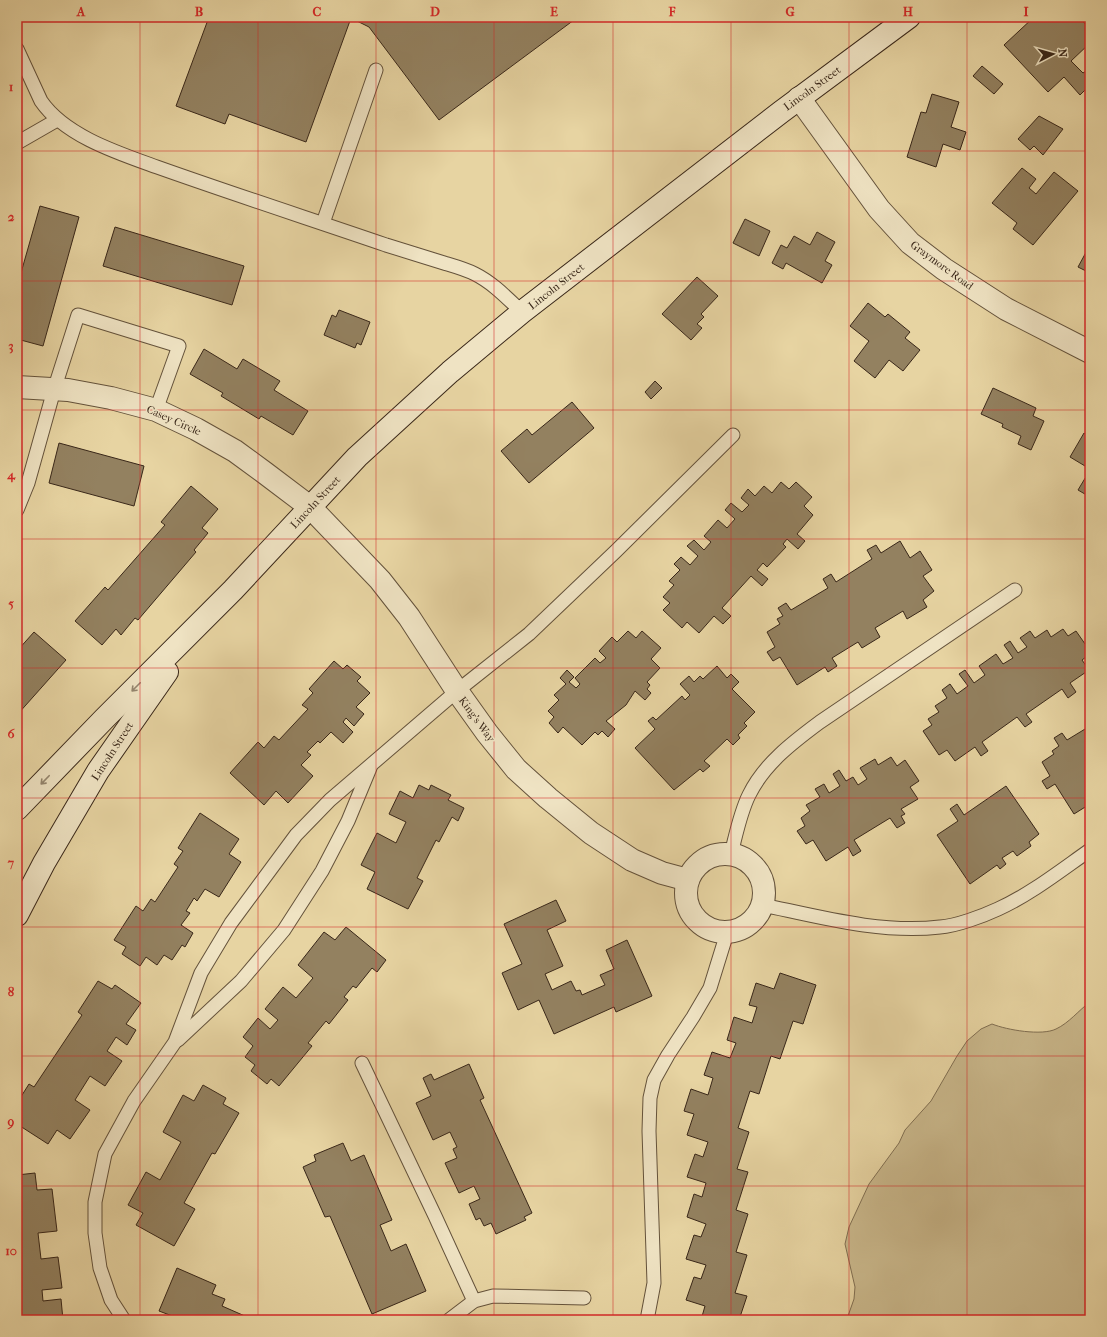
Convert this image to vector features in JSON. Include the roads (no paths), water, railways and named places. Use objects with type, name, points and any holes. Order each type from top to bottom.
[{"type":"street","name":"Lincoln Street","points":[[17,810],[104,719],[233,590],[357,457],[415,403],[522,312],[799,98],[910,17]]},
{"type":"street","name":"Graymore Road","points":[[799,98],[879,209],[910,243],[944,269],[1006,308],[1090,352]]},
{"type":"street","name":"Casey Circle","points":[[17,387],[68,390],[111,398],[156,410],[196,428],[235,451],[310,507]]},
{"type":"street","name":"King's Way","points":[[310,507],[380,580],[409,617],[457,691],[516,769],[548,798],[591,833],[632,860],[662,873],[688,880]]},
{"type":"street","name":"Lincoln Street","points":[[19,908],[94,777],[129,724],[160,681],[233,590]]},
{"type":"street","points":[[731,854],[743,858],[758,871],[764,883],[764,896],[763,905],[758,916],[750,924],[743,929],[726,933],[710,930],[698,922],[689,910],[685,893],[688,880],[700,862],[714,855],[731,854]]},
{"type":"lane","points":[[17,49],[41,101],[50,114],[66,127],[85,137],[123,154],[323,223],[469,271],[482,278],[501,292],[522,312]]},
{"type":"lane","points":[[323,223],[376,70]]},
{"type":"lane","points":[[17,143],[57,120]]},
{"type":"lane","points":[[17,510],[28,483],[54,390],[78,315],[179,346],[156,410]]},
{"type":"lane","points":[[175,1042],[201,973],[231,923],[296,835],[330,800],[457,691],[534,628],[616,551],[733,435]]},
{"type":"lane","points":[[731,854],[749,795],[772,763],[794,741],[1015,590]]},
{"type":"lane","points":[[124,1320],[111,1300],[100,1268],[95,1233],[95,1202],[105,1154],[134,1101],[175,1042],[241,981],[284,930],[328,859],[348,821],[370,766]]},
{"type":"lane","points":[[763,905],[832,919],[906,929],[942,927],[997,910],[1026,894],[1090,850]]},
{"type":"lane","points":[[647,1320],[654,1283],[649,1131],[650,1098],[654,1080],[710,988],[726,933]]},
{"type":"lane","points":[[362,1063],[474,1301]]},
{"type":"lane","points":[[449,1320],[474,1301],[493,1296],[584,1298]]}]
